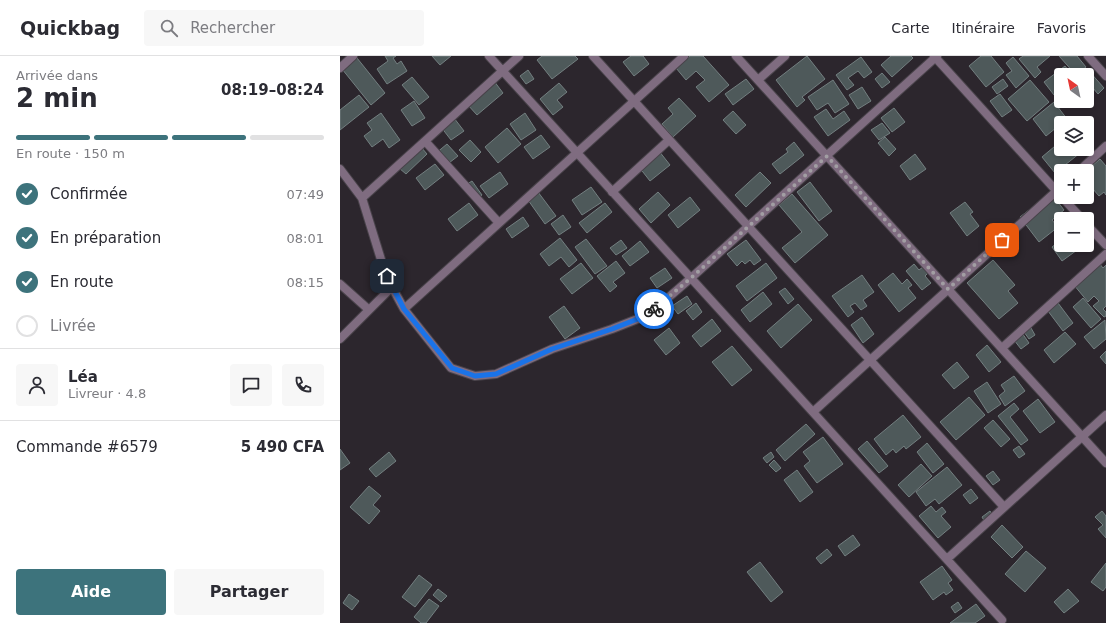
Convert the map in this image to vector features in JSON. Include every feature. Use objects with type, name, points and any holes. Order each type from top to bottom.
[{"type":"street","points":[[340,68],[353,56]]},
{"type":"street","points":[[489,56],[1002,620]]},
{"type":"street","points":[[362,198],[519,56]]},
{"type":"street","points":[[593,56],[1004,507]]},
{"type":"street","points":[[404,309],[684,56]]},
{"type":"street","points":[[736,56],[1106,463]]},
{"type":"street","points":[[758,80],[785,56]]},
{"type":"street","points":[[340,169],[362,198],[383,266],[404,309],[452,368],[475,376],[496,374],[552,349],[640,318],[691,278],[827,156],[935,56],[1054,186]]},
{"type":"street","points":[[1088,56],[1106,76]]},
{"type":"street","points":[[612,192],[669,140]]},
{"type":"street","points":[[425,141],[499,223]]},
{"type":"street","points":[[1086,164],[1106,146]]},
{"type":"street","points":[[813,412],[948,289],[1054,198]]},
{"type":"street","points":[[1069,204],[1076,212]]},
{"type":"street","points":[[1094,232],[1106,245]]},
{"type":"street","points":[[1002,348],[1106,254]]},
{"type":"street","points":[[340,284],[368,309]]},
{"type":"street","points":[[340,339],[368,309],[392,287]]},
{"type":"street","points":[[946,559],[1106,415]]},
{"type":"building","points":[[385,56],[396,56],[393,58],[397,64],[401,61],[407,71],[387,84],[377,69],[388,61]]},
{"type":"building","points":[[432,56],[451,56],[440,65]]},
{"type":"building","points":[[542,56],[575,56],[578,59],[552,79],[537,60]]},
{"type":"building","points":[[631,56],[643,56],[649,64],[634,76],[623,62]]},
{"type":"building","points":[[690,56],[703,56],[729,85],[709,102],[696,87],[705,80],[696,71],[686,80],[676,68]]},
{"type":"building","points":[[807,56],[825,79],[802,97],[805,100],[797,107],[776,80]]},
{"type":"building","points":[[891,56],[911,56],[913,58],[892,77],[881,65]]},
{"type":"building","points":[[981,56],[991,56],[1004,72],[986,87],[969,66]]},
{"type":"building","points":[[1023,56],[1050,56],[1037,67],[1041,72],[1035,78],[1019,59]]},
{"type":"building","points":[[1059,56],[1077,56],[1086,67],[1085,68],[1070,68]]},
{"type":"building","points":[[861,57],[872,72],[864,78],[858,71],[848,78],[854,85],[847,90],[836,75]]},
{"type":"building","points":[[1013,57],[1029,76],[1016,88],[1006,75],[1012,71],[1006,63]]},
{"type":"building","points":[[357,58],[385,93],[371,105],[342,69]]},
{"type":"building","points":[[528,70],[534,79],[526,84],[520,76]]},
{"type":"building","points":[[882,73],[890,82],[882,88],[875,79]]},
{"type":"building","points":[[1054,74],[1054,95],[1044,82]]},
{"type":"building","points":[[412,77],[429,97],[419,105],[402,85]]},
{"type":"building","points":[[1094,77],[1104,88],[1098,94],[1094,89]]},
{"type":"building","points":[[746,79],[754,89],[733,105],[725,94]]},
{"type":"building","points":[[1003,79],[1008,86],[997,94],[992,87]]},
{"type":"building","points":[[833,80],[849,104],[835,113],[828,103],[817,110],[808,97]]},
{"type":"building","points":[[1030,80],[1049,102],[1027,121],[1008,99]]},
{"type":"building","points":[[494,81],[503,93],[477,115],[467,104]]},
{"type":"building","points":[[559,83],[567,92],[557,100],[563,107],[553,115],[540,99]]},
{"type":"building","points":[[862,87],[871,101],[858,109],[849,95]]},
{"type":"building","points":[[1000,94],[1012,110],[1002,117],[990,101]]},
{"type":"building","points":[[359,95],[369,107],[340,130],[340,110]]},
{"type":"building","points":[[679,98],[696,116],[673,137],[662,124],[673,114],[668,108]]},
{"type":"building","points":[[414,101],[425,118],[412,126],[401,110]]},
{"type":"building","points":[[1054,102],[1054,108],[1059,108],[1065,116],[1054,116],[1054,130],[1046,136],[1033,119]]},
{"type":"building","points":[[894,108],[905,122],[892,132],[881,118]]},
{"type":"building","points":[[826,109],[833,119],[844,111],[850,120],[828,136],[814,117]]},
{"type":"building","points":[[733,111],[746,125],[736,134],[723,120]]},
{"type":"building","points":[[381,113],[400,140],[389,148],[383,139],[372,147],[364,136],[372,130],[367,123]]},
{"type":"building","points":[[525,113],[536,130],[521,140],[510,124]]},
{"type":"building","points":[[454,118],[464,131],[451,140],[441,127]]},
{"type":"building","points":[[882,123],[890,133],[879,140],[871,130]]},
{"type":"building","points":[[507,128],[521,144],[498,163],[485,147]]},
{"type":"building","points":[[541,135],[550,147],[533,159],[524,147]]},
{"type":"building","points":[[885,137],[896,149],[889,156],[878,143]]},
{"type":"building","points":[[470,140],[481,152],[471,162],[459,150]]},
{"type":"building","points":[[794,142],[804,155],[780,174],[772,164],[788,152],[786,149]]},
{"type":"building","points":[[447,144],[458,156],[445,166],[435,154]]},
{"type":"building","points":[[421,147],[427,154],[406,174],[399,168]]},
{"type":"building","points":[[1054,147],[1054,156],[1076,156],[1066,164],[1054,164],[1054,172],[1042,157]]},
{"type":"building","points":[[659,151],[670,165],[650,181],[639,167]]},
{"type":"building","points":[[915,154],[926,169],[910,180],[900,166]]},
{"type":"building","points":[[1100,159],[1106,166],[1106,195],[1104,192],[1099,196],[1094,190],[1094,164]]},
{"type":"building","points":[[435,164],[444,175],[425,190],[416,178]]},
{"type":"building","points":[[500,172],[508,184],[489,198],[480,186]]},
{"type":"building","points":[[760,172],[771,183],[746,207],[735,195]]},
{"type":"building","points":[[472,181],[482,195],[475,200],[464,186]]},
{"type":"building","points":[[810,182],[832,211],[819,221],[797,192]]},
{"type":"building","points":[[591,187],[602,202],[582,215],[572,200]]},
{"type":"building","points":[[538,192],[556,216],[545,224],[528,200]]},
{"type":"building","points":[[658,192],[670,205],[651,223],[639,209]]},
{"type":"building","points":[[1051,193],[1054,197],[1054,204],[1059,204],[1064,210],[1062,212],[1054,212],[1054,218],[1052,220],[1054,222],[1054,230],[1039,242],[1020,217]]},
{"type":"building","points":[[792,194],[828,235],[795,263],[782,248],[802,232],[779,205]]},
{"type":"building","points":[[690,197],[700,210],[678,228],[668,215]]},
{"type":"building","points":[[965,202],[973,212],[970,214],[979,226],[967,236],[950,213]]},
{"type":"building","points":[[469,203],[478,215],[457,231],[448,219]]},
{"type":"building","points":[[605,203],[612,212],[587,233],[579,223]]},
{"type":"building","points":[[563,215],[571,227],[559,235],[551,224]]},
{"type":"building","points":[[523,217],[529,226],[512,238],[506,229]]},
{"type":"building","points":[[560,238],[577,260],[569,267],[561,257],[549,266],[540,254]]},
{"type":"building","points":[[586,239],[607,266],[595,274],[575,247]]},
{"type":"building","points":[[621,240],[627,248],[616,255],[610,248]]},
{"type":"building","points":[[746,240],[761,260],[754,265],[750,260],[745,264],[742,261],[737,266],[727,254]]},
{"type":"building","points":[[640,241],[649,252],[630,266],[622,256]]},
{"type":"building","points":[[1056,252],[1074,252],[1062,261]]},
{"type":"building","points":[[993,260],[1015,285],[1008,291],[1018,303],[999,319],[967,283]]},
{"type":"building","points":[[616,261],[625,273],[613,282],[617,286],[610,292],[597,276]]},
{"type":"building","points":[[581,263],[593,278],[572,294],[560,279]]},
{"type":"building","points":[[766,263],[777,278],[747,301],[736,286]]},
{"type":"building","points":[[1099,263],[1103,268],[1106,265],[1106,306],[1103,309],[1106,312],[1106,316],[1104,317],[1093,306],[1099,301],[1094,296],[1088,302],[1074,285]]},
{"type":"building","points":[[914,264],[919,270],[923,267],[928,273],[925,276],[931,283],[922,290],[906,271]]},
{"type":"building","points":[[665,268],[672,278],[657,288],[650,278]]},
{"type":"building","points":[[893,273],[902,284],[907,279],[912,285],[908,288],[916,298],[899,312],[878,285]]},
{"type":"building","points":[[862,275],[874,292],[863,300],[867,306],[861,310],[855,303],[850,306],[854,312],[848,317],[832,296]]},
{"type":"building","points":[[785,288],[794,299],[788,304],[779,292]]},
{"type":"building","points":[[763,292],[772,304],[750,322],[741,310]]},
{"type":"building","points":[[687,296],[692,304],[678,314],[672,306]]},
{"type":"building","points":[[1083,298],[1101,319],[1091,328],[1073,307]]},
{"type":"building","points":[[696,303],[702,312],[693,320],[686,311]]},
{"type":"building","points":[[1058,303],[1073,323],[1063,331],[1048,311]]},
{"type":"building","points":[[798,304],[812,320],[781,348],[767,331]]},
{"type":"building","points":[[564,306],[580,328],[565,339],[549,317]]},
{"type":"building","points":[[862,317],[874,334],[863,343],[851,325]]},
{"type":"building","points":[[712,319],[721,331],[701,347],[692,336]]},
{"type":"building","points":[[1105,320],[1106,339],[1094,349],[1084,337]]},
{"type":"building","points":[[669,328],[680,343],[666,355],[654,340]]},
{"type":"building","points":[[1031,328],[1035,335],[1029,339],[1024,332]]},
{"type":"building","points":[[1065,332],[1076,344],[1054,363],[1044,350]]},
{"type":"building","points":[[1022,333],[1029,343],[1021,349],[1014,340]]},
{"type":"building","points":[[987,345],[1001,362],[989,372],[976,355]]},
{"type":"building","points":[[732,346],[752,370],[732,386],[712,362]]},
{"type":"building","points":[[1106,351],[1106,364],[1100,357]]},
{"type":"building","points":[[957,362],[969,377],[954,389],[942,375]]},
{"type":"building","points":[[1014,376],[1025,391],[1005,406],[999,396],[1005,391],[1001,385]]},
{"type":"building","points":[[987,382],[1001,404],[988,413],[974,391]]},
{"type":"building","points":[[969,397],[985,415],[956,440],[940,422]]},
{"type":"building","points":[[1038,399],[1055,422],[1040,433],[1023,411]]},
{"type":"building","points":[[1014,403],[1019,409],[1010,417],[1028,440],[1021,445],[998,416]]},
{"type":"building","points":[[903,415],[921,437],[906,449],[904,446],[896,453],[893,449],[886,455],[874,439]]},
{"type":"building","points":[[993,420],[1010,439],[1001,447],[984,428]]},
{"type":"building","points":[[806,424],[815,434],[785,461],[776,450]]},
{"type":"building","points":[[823,437],[843,464],[817,483],[804,466],[810,461],[803,452]]},
{"type":"building","points":[[867,441],[888,466],[879,473],[858,449]]},
{"type":"building","points":[[927,443],[944,464],[933,473],[917,452]]},
{"type":"building","points":[[1019,446],[1025,454],[1019,458],[1013,450]]},
{"type":"building","points":[[340,449],[350,463],[340,470]]},
{"type":"building","points":[[389,452],[396,461],[376,477],[369,469]]},
{"type":"building","points":[[771,452],[774,457],[767,463],[763,458]]},
{"type":"building","points":[[774,460],[781,468],[776,472],[769,465]]},
{"type":"building","points":[[921,464],[932,476],[909,497],[898,485]]},
{"type":"building","points":[[947,467],[962,485],[939,504],[935,499],[926,506],[916,492]]},
{"type":"building","points":[[797,470],[813,492],[800,502],[784,480]]},
{"type":"building","points":[[993,471],[1000,480],[993,485],[986,476]]},
{"type":"building","points":[[369,486],[381,496],[373,505],[380,511],[369,524],[350,507]]},
{"type":"building","points":[[971,489],[978,498],[970,504],[963,495]]},
{"type":"building","points":[[931,506],[936,512],[942,507],[946,512],[941,516],[951,527],[938,538],[919,516]]},
{"type":"building","points":[[990,511],[995,519],[986,524],[982,517]]},
{"type":"building","points":[[1102,511],[1106,516],[1106,538],[1098,529],[1103,525],[1095,517]]},
{"type":"building","points":[[1002,525],[1023,547],[1012,558],[991,537]]},
{"type":"building","points":[[853,535],[860,545],[845,556],[838,546]]},
{"type":"building","points":[[827,549],[832,555],[821,564],[816,558]]},
{"type":"building","points":[[1026,551],[1046,568],[1025,592],[1005,574]]},
{"type":"building","points":[[760,562],[783,592],[771,602],[747,572]]},
{"type":"building","points":[[1106,563],[1106,587],[1103,591],[1091,582]]},
{"type":"building","points":[[942,566],[952,580],[948,583],[953,590],[946,595],[944,592],[933,600],[920,582]]},
{"type":"building","points":[[419,575],[432,585],[415,607],[402,597]]},
{"type":"building","points":[[438,589],[447,596],[441,602],[433,595]]},
{"type":"building","points":[[1068,589],[1079,601],[1064,613],[1054,602]]},
{"type":"building","points":[[349,594],[359,601],[352,610],[343,603]]},
{"type":"building","points":[[429,599],[439,606],[426,623],[421,623],[414,617]]},
{"type":"building","points":[[958,602],[962,608],[955,613],[951,607]]},
{"type":"building","points":[[976,604],[985,616],[975,623],[950,623]]},
{"type":"way so far","points":[[654,309],[691,278],[827,156],[948,289],[1002,240]]},
{"type":"route","points":[[387,276],[404,309],[452,368],[475,376],[496,374],[552,349],[640,318],[654,309]]}]
